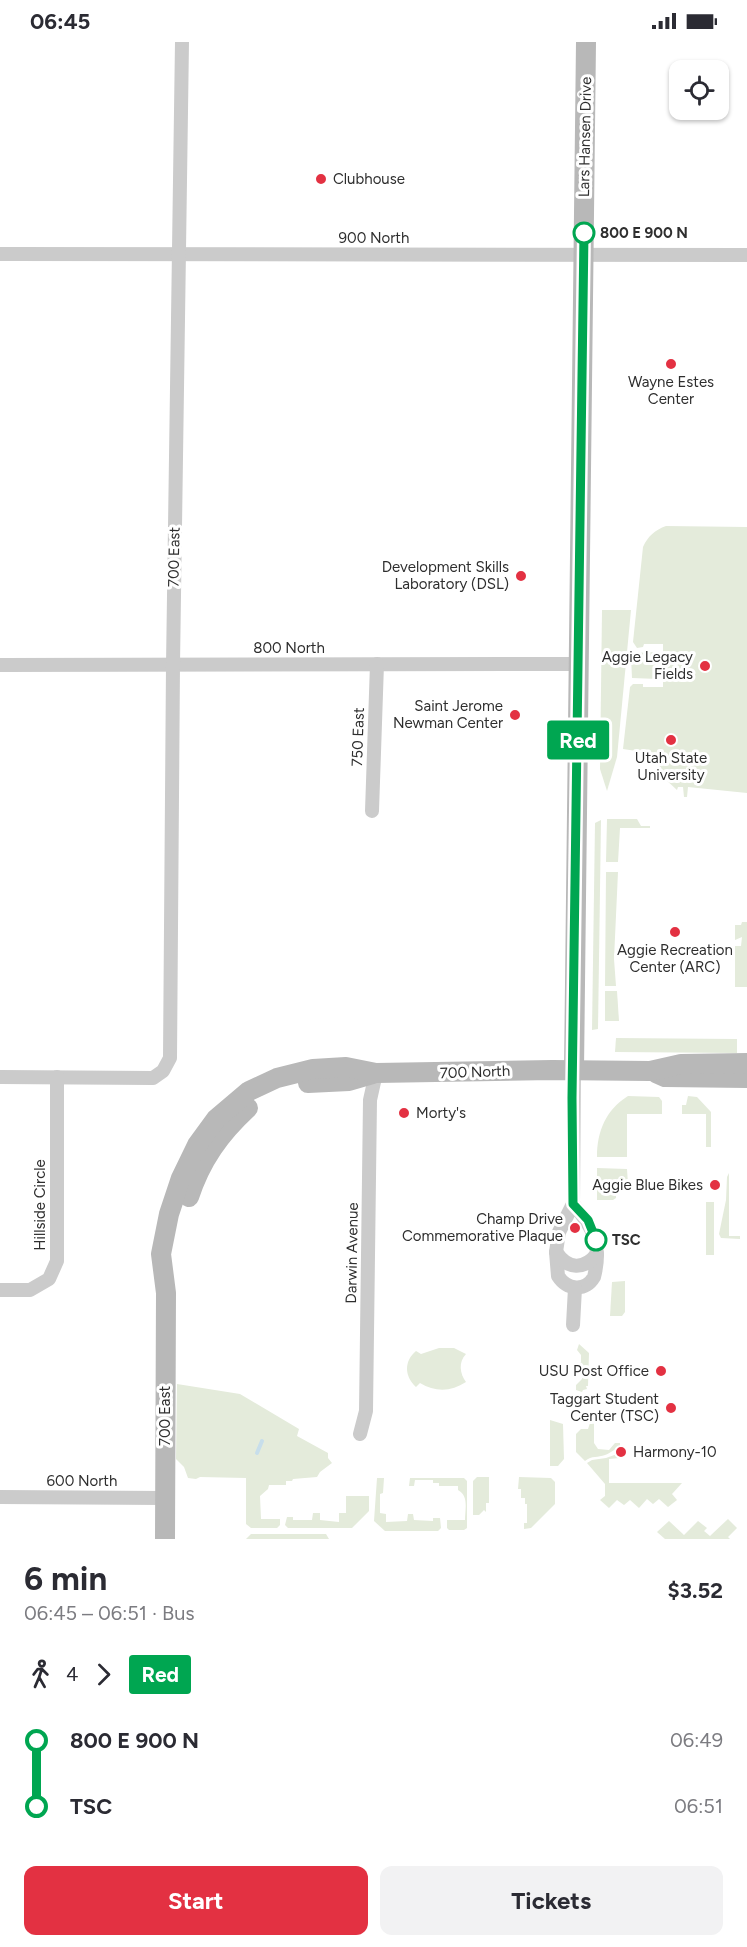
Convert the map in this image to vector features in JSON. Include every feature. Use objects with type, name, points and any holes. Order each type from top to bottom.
[{"type":"main road","name":"Lars Hansen Drive","points":[[574,1070],[586,42]]},
{"type":"main road","points":[[650,1071],[681,1064],[747,1063]]},
{"type":"main road","name":"700 North","points":[[221,1124],[280,1090],[313,1082],[349,1081],[376,1073],[650,1071]]},
{"type":"main road","points":[[650,1071],[665,1077],[747,1078]]},
{"type":"main road","name":"700 East","points":[[165,1539],[165,1293],[182,1217],[193,1185],[210,1153],[221,1124]]},
{"type":"street","name":"700 East","points":[[57,1077],[153,1078],[163,1071],[170,1058],[182,42]]},
{"type":"street","name":"900 North","points":[[0,254],[747,255]]},
{"type":"street","name":"750 East","points":[[372,811],[377,664]]},
{"type":"street","name":"800 North","points":[[0,665],[579,664]]},
{"type":"street","name":"Lars Hansen Drive","points":[[574,1070],[573,1204],[559,1232],[556,1252],[558,1276],[568,1286],[575,1288]]},
{"type":"street","name":"Darwin Avenue","points":[[360,1434],[366,1411],[370,1100],[376,1073]]},
{"type":"street","points":[[0,1077],[57,1077]]},
{"type":"street","name":"Hillside Circle","points":[[0,1290],[30,1290],[49,1279],[57,1261],[57,1077]]},
{"type":"street","points":[[573,1204],[588,1220],[596,1240],[597,1254],[594,1277],[585,1287],[575,1288],[573,1325]]},
{"type":"street","points":[[556,1252],[564,1263],[577,1267],[588,1263],[597,1254]]},
{"type":"street","name":"600 North","points":[[0,1497],[164,1498]]},
{"type":"green space","name":"Aggie Legacy Fields","points":[[666,526],[747,527],[747,793],[688,787],[687,797],[684,797],[683,787],[678,787],[677,790],[663,777],[658,762],[653,757],[643,752],[623,749],[630,687],[633,684],[643,684],[643,687],[663,687],[663,644],[644,644],[643,647],[637,648],[633,642],[643,547],[652,534]]},
{"type":"green space","points":[[602,610],[631,610],[617,757],[607,791],[600,769]]},
{"type":"green space","points":[[657,652],[658,679],[632,678],[631,657],[634,653]]},
{"type":"green space","points":[[607,819],[637,819],[641,826],[650,826],[650,828],[620,828],[618,862],[606,862]]},
{"type":"green space","points":[[601,820],[598,1029],[592,1030],[595,823]]},
{"type":"green space","points":[[606,872],[618,872],[614,959],[616,986],[605,986]]},
{"type":"green space","points":[[742,922],[747,922],[747,987],[735,987],[735,946],[741,946],[742,937],[735,940],[735,925],[741,925]]},
{"type":"green space","points":[[605,991],[617,991],[619,1021],[605,1021]]},
{"type":"green space","points":[[616,1038],[737,1039],[737,1053],[615,1052]]},
{"type":"green space","points":[[628,1096],[659,1097],[662,1101],[662,1114],[627,1114],[627,1157],[597,1157],[597,1147],[604,1122],[614,1108]]},
{"type":"green space","points":[[688,1096],[697,1097],[711,1112],[711,1147],[706,1147],[706,1114],[682,1114],[682,1105],[686,1105]]},
{"type":"green space","points":[[597,1168],[627,1169],[628,1184],[616,1184],[616,1198],[613,1200],[597,1200]]},
{"type":"green space","points":[[729,1173],[729,1236],[740,1236],[740,1239],[721,1238],[719,1234]]},
{"type":"green space","points":[[706,1202],[714,1202],[714,1255],[706,1255]]},
{"type":"green space","points":[[625,1281],[625,1312],[622,1316],[610,1316],[612,1282]]},
{"type":"green space","points":[[579,1344],[589,1353],[588,1386],[582,1392],[576,1390],[576,1385],[582,1379],[582,1372],[577,1367],[581,1362],[581,1355],[577,1350]]},
{"type":"green space","points":[[439,1348],[454,1348],[466,1354],[461,1368],[466,1382],[449,1389],[431,1388],[420,1383],[416,1387],[409,1378],[407,1369],[409,1359],[416,1351],[421,1354]]},
{"type":"green space","points":[[177,1384],[240,1394],[299,1429],[297,1436],[328,1453],[328,1458],[332,1463],[317,1477],[293,1479],[286,1481],[286,1485],[269,1485],[260,1496],[261,1519],[280,1519],[280,1525],[277,1528],[251,1528],[246,1524],[246,1478],[188,1478],[184,1467],[176,1459]]},
{"type":"green space","points":[[550,1420],[563,1424],[564,1459],[558,1466],[550,1466]]},
{"type":"green space","points":[[591,1420],[594,1420],[594,1443],[598,1449],[609,1450],[615,1443],[620,1443],[620,1448],[585,1461],[576,1452],[576,1434],[581,1429],[588,1429]]},
{"type":"green space","points":[[620,1453],[620,1458],[609,1459],[609,1483],[682,1483],[672,1494],[677,1500],[668,1507],[659,1499],[653,1504],[647,1499],[639,1508],[630,1500],[624,1505],[617,1500],[609,1508],[600,1500],[605,1496],[605,1484],[587,1463]]},
{"type":"green space","points":[[477,1477],[489,1477],[489,1503],[486,1503],[486,1512],[484,1510],[479,1515],[473,1515],[473,1481]]},
{"type":"green space","points":[[519,1477],[551,1478],[555,1482],[555,1504],[531,1528],[524,1529],[524,1523],[527,1523],[527,1504],[525,1504],[525,1498],[521,1498],[521,1489],[518,1489]]},
{"type":"green space","points":[[377,1478],[384,1478],[383,1493],[380,1494],[380,1513],[386,1514],[386,1522],[407,1521],[408,1514],[413,1514],[414,1520],[433,1521],[433,1518],[440,1518],[441,1528],[438,1531],[385,1531],[374,1521]]},
{"type":"green space","points":[[410,1478],[464,1478],[467,1481],[467,1528],[449,1530],[447,1528],[447,1520],[465,1520],[465,1499],[458,1490],[458,1486],[439,1486],[439,1483],[433,1483],[433,1480],[415,1480],[414,1486],[409,1486]]},
{"type":"green space","points":[[346,1496],[369,1496],[369,1511],[352,1528],[288,1528],[285,1525],[287,1517],[293,1517],[293,1520],[312,1520],[313,1513],[320,1513],[320,1520],[339,1522],[339,1513],[346,1513]]},
{"type":"green space","points":[[728,1519],[737,1528],[728,1537],[730,1539],[665,1539],[657,1532],[669,1521],[684,1535],[698,1521],[707,1528],[704,1531],[710,1536]]},
{"type":"green space","points":[[251,1534],[326,1534],[329,1539],[246,1539]]},
{"type":"waterway","points":[[257,1453],[262,1441]]},
{"type":"bus line","name":"Red","points":[[584,233],[572,1098],[573,1204],[588,1220],[596,1240]]},
{"type":"place","name":"Clubhouse","points":[[321,179]]},
{"type":"place","name":"800 E 900 N","points":[[584,233]]},
{"type":"place","name":"Wayne Estes Center","points":[[671,364]]},
{"type":"place","name":"Development Skills Laboratory (DSL)","points":[[521,576]]},
{"type":"place","name":"Aggie Legacy Fields","points":[[705,666]]},
{"type":"place","name":"Saint Jerome Newman Center","points":[[515,715]]},
{"type":"place","name":"Utah State University","points":[[671,740]]},
{"type":"place","name":"Aggie Recreation Center (ARC)","points":[[675,932]]},
{"type":"place","name":"Morty's","points":[[404,1113]]},
{"type":"place","name":"Aggie Blue Bikes","points":[[715,1185]]},
{"type":"place","name":"Champ Drive Commemorative Plaque","points":[[575,1228]]},
{"type":"place","name":"TSC","points":[[596,1240]]},
{"type":"place","name":"USU Post Office","points":[[661,1371]]},
{"type":"place","name":"Taggart Student Center (TSC)","points":[[671,1408]]},
{"type":"place","name":"Harmony-10","points":[[621,1452]]}]
